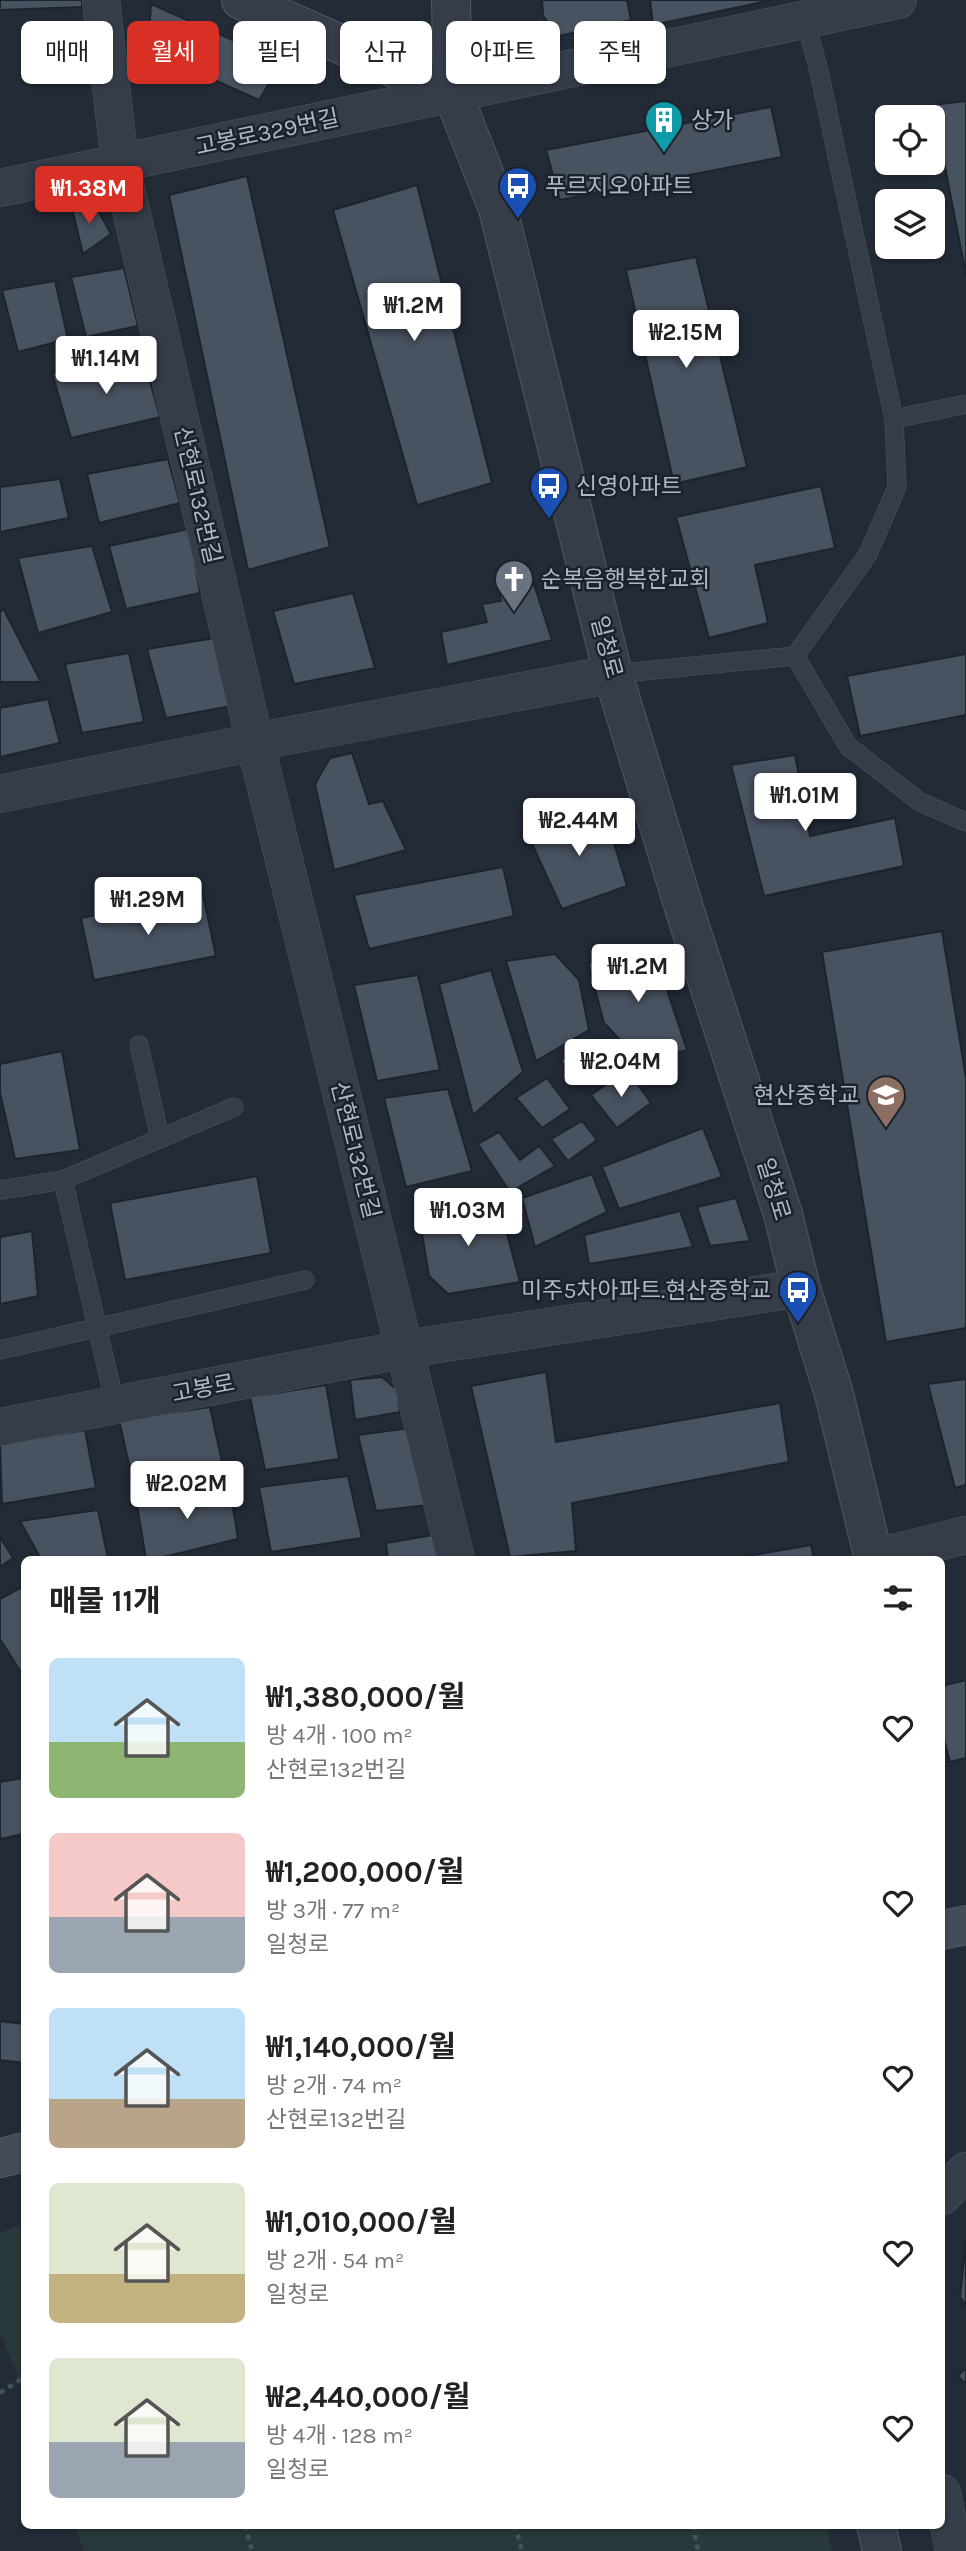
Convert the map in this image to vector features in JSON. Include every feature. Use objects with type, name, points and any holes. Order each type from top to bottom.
[{"type":"main road","points":[[945,1929],[966,1925]]},
{"type":"main road","points":[[0,2158],[21,2153]]},
{"type":"street","name":"산현로132번길","points":[[101,0],[120,163],[255,742],[455,1556]]},
{"type":"street","points":[[242,0],[453,94]]},
{"type":"street","name":"일청로","points":[[452,0],[453,94],[498,209],[613,674],[685,911],[783,1214],[801,1288],[834,1394],[873,1556]]},
{"type":"street","name":"고봉로329번길","points":[[0,188],[898,0]]},
{"type":"street","points":[[0,794],[613,674]]},
{"type":"street","points":[[405,1349],[801,1288]]},
{"type":"street","name":"고봉로","points":[[0,1427],[405,1349]]},
{"type":"street","points":[[886,1556],[966,1535]]},
{"type":"street","points":[[945,2193],[966,2171]]},
{"type":"street","points":[[950,2497],[954,2551]]},
{"type":"street","points":[[877,2529],[882,2551]]},
{"type":"lane","points":[[613,674],[794,656],[867,554],[897,487],[894,419],[818,67],[805,19]]},
{"type":"lane","points":[[894,419],[966,404]]},
{"type":"lane","points":[[794,656],[848,746],[920,802],[966,822]]},
{"type":"lane","points":[[139,1045],[160,1139]]},
{"type":"lane","points":[[0,1190],[63,1180],[234,1107]]},
{"type":"lane","points":[[63,1180],[115,1404]]},
{"type":"lane","points":[[0,1350],[305,1280]]},
{"type":"path","points":[[0,2393],[21,2379]]},
{"type":"path","points":[[246,2529],[251,2551]]},
{"type":"path","points":[[516,2529],[522,2551]]},
{"type":"path","points":[[694,2529],[698,2551]]},
{"type":"shaded area","points":[[21,2224],[21,2385],[0,2332],[0,2233]]},
{"type":"shaded area","points":[[76,2529],[827,2529],[832,2551],[84,2551]]},
{"type":"building","points":[[0,0],[82,0],[82,7],[0,10]]},
{"type":"building","points":[[542,0],[627,0],[631,20],[574,21],[574,33],[560,36],[560,21],[547,21],[543,16]]},
{"type":"building","points":[[650,0],[772,0],[666,22],[653,21]]},
{"type":"building","points":[[151,4],[189,21],[150,21]]},
{"type":"building","points":[[219,34],[233,40],[233,84],[269,84],[259,100],[219,82]]},
{"type":"building","points":[[966,101],[966,275],[945,167],[945,105],[933,105]]},
{"type":"building","name":"상가","points":[[771,107],[782,157],[560,200],[546,150]]},
{"type":"building","points":[[247,176],[330,547],[248,570],[169,195]]},
{"type":"building","points":[[417,185],[492,483],[417,505],[333,210]]},
{"type":"building","points":[[70,200],[97,209],[111,234],[83,254]]},
{"type":"building","points":[[696,257],[747,467],[674,484],[626,270]]},
{"type":"building","points":[[124,268],[138,326],[86,337],[71,277]]},
{"type":"building","points":[[55,281],[68,339],[18,352],[2,290]]},
{"type":"building","points":[[143,356],[160,417],[71,438],[52,373]]},
{"type":"building","points":[[168,459],[180,503],[99,523],[87,474]]},
{"type":"building","points":[[60,479],[69,518],[0,532],[0,487]]},
{"type":"building","points":[[821,486],[835,548],[755,565],[768,623],[709,638],[676,517]]},
{"type":"building","points":[[189,529],[200,593],[126,609],[109,546]]},
{"type":"building","points":[[92,546],[112,612],[38,633],[18,558]]},
{"type":"building","name":"순복음행복한교회","points":[[527,563],[552,640],[447,665],[441,632],[487,622],[482,604],[501,601],[496,575]]},
{"type":"building","points":[[353,593],[375,668],[294,684],[273,611]]},
{"type":"building","points":[[4,610],[41,682],[0,682],[0,611]]},
{"type":"building","points":[[215,638],[231,706],[166,718],[147,649]]},
{"type":"building","points":[[129,653],[144,722],[82,733],[65,664]]},
{"type":"building","points":[[966,654],[966,715],[860,736],[847,676]]},
{"type":"building","points":[[48,699],[60,743],[0,757],[0,708]]},
{"type":"building","points":[[352,753],[369,804],[383,801],[406,850],[334,870],[315,784],[330,758]]},
{"type":"building","points":[[795,755],[810,836],[895,818],[904,866],[764,896],[731,765]]},
{"type":"building","points":[[604,810],[627,886],[562,909],[526,831]]},
{"type":"building","points":[[503,867],[514,916],[369,949],[354,895]]},
{"type":"building","points":[[203,895],[216,956],[94,980],[81,918]]},
{"type":"building","name":"현산중학교","points":[[942,931],[966,1078],[966,1328],[886,1342],[822,952]]},
{"type":"building","points":[[652,945],[687,1050],[642,1063],[604,1023],[588,963]]},
{"type":"building","points":[[555,954],[579,980],[589,1030],[536,1061],[506,961]]},
{"type":"building","points":[[491,970],[523,1072],[473,1115],[439,984]]},
{"type":"building","points":[[418,975],[440,1070],[377,1081],[354,985]]},
{"type":"building","points":[[594,1037],[616,1061],[583,1087],[560,1061]]},
{"type":"building","points":[[62,1051],[80,1150],[15,1159],[0,1093],[0,1064]]},
{"type":"building","points":[[627,1070],[651,1103],[617,1128],[591,1095]]},
{"type":"building","points":[[547,1078],[570,1109],[542,1128],[516,1098]]},
{"type":"building","points":[[448,1089],[472,1171],[406,1187],[384,1098]]},
{"type":"building","points":[[582,1121],[597,1140],[568,1161],[551,1139]]},
{"type":"building","points":[[703,1128],[722,1177],[619,1209],[602,1167]]},
{"type":"building","points":[[499,1132],[520,1160],[539,1146],[555,1166],[510,1192],[478,1144]]},
{"type":"building","points":[[592,1174],[607,1212],[535,1247],[522,1198]]},
{"type":"building","points":[[257,1176],[271,1253],[125,1280],[110,1203]]},
{"type":"building","points":[[736,1198],[750,1241],[710,1246],[697,1207]]},
{"type":"building","points":[[498,1200],[520,1282],[448,1294],[429,1276],[419,1215]]},
{"type":"building","points":[[680,1211],[693,1247],[589,1264],[584,1235]]},
{"type":"building","points":[[32,1231],[38,1296],[0,1304],[0,1237]]},
{"type":"building","points":[[546,1372],[556,1442],[780,1403],[789,1462],[572,1503],[576,1551],[510,1556],[471,1386]]},
{"type":"building","points":[[382,1377],[397,1390],[400,1412],[355,1420],[350,1380]]},
{"type":"building","points":[[966,1379],[966,1485],[955,1488],[928,1384]]},
{"type":"building","points":[[326,1385],[339,1459],[265,1470],[250,1397]]},
{"type":"building","points":[[210,1407],[222,1462],[133,1482],[119,1420]]},
{"type":"building","points":[[409,1428],[427,1505],[376,1511],[358,1435]]},
{"type":"building","points":[[85,1430],[96,1488],[2,1504],[0,1444]]},
{"type":"building","points":[[348,1476],[362,1538],[271,1552],[259,1487]]},
{"type":"building","points":[[229,1483],[238,1539],[167,1556],[146,1556],[136,1499]]},
{"type":"building","points":[[98,1510],[107,1556],[39,1556],[20,1521]]},
{"type":"building","points":[[433,1535],[439,1556],[388,1556],[386,1543]]},
{"type":"building","points":[[0,1537],[13,1558],[0,1567]]},
{"type":"building","points":[[811,1545],[813,1556],[748,1556]]},
{"type":"building","points":[[21,1588],[21,1672],[0,1639],[0,1599]]},
{"type":"building","points":[[966,1680],[966,1758],[950,1762],[945,1743],[945,1685]]},
{"type":"building","points":[[21,1778],[21,1835],[0,1839],[0,1782]]},
{"type":"building","points":[[0,2021],[21,2024],[21,2063],[0,2060]]},
{"type":"building","points":[[966,2240],[966,2305],[960,2297]]},
{"type":"building","points":[[966,2368],[966,2384],[958,2376]]},
{"type":"place","name":"상가","points":[[664,154]]},
{"type":"place","name":"푸르지오아파트","points":[[518,220]]},
{"type":"place","name":"신영아파트","points":[[549,520]]},
{"type":"place","name":"순복음행복한교회","points":[[514,613]]},
{"type":"place","name":"현산중학교","points":[[886,1129]]},
{"type":"place","name":"미주5차아파트.현산중학교","points":[[798,1324]]}]
